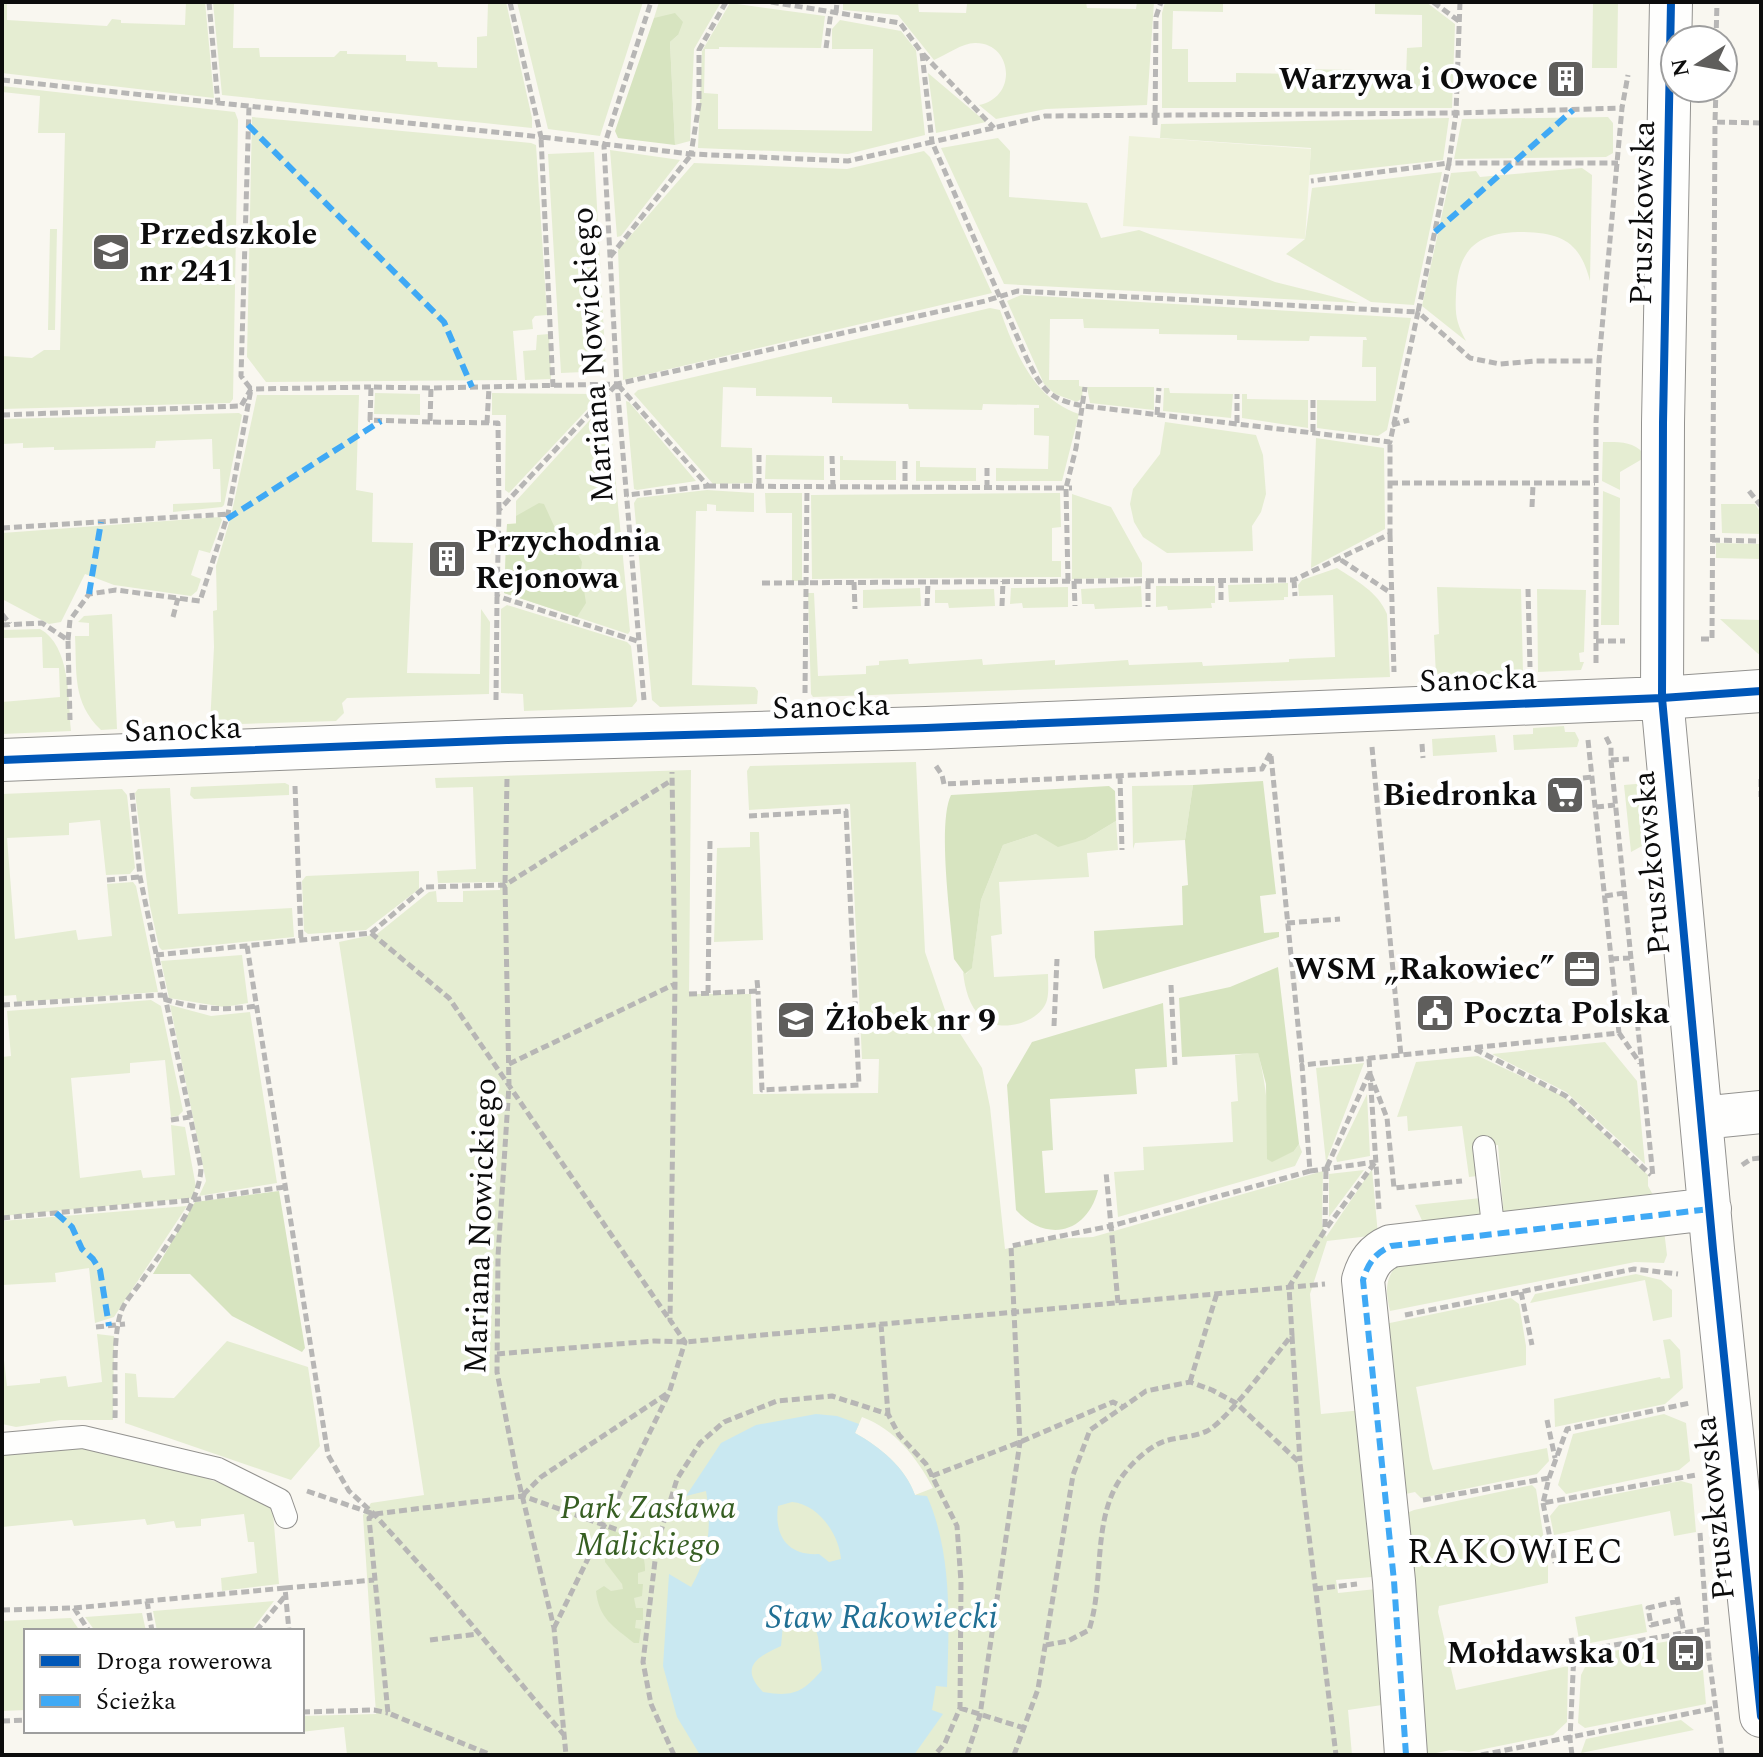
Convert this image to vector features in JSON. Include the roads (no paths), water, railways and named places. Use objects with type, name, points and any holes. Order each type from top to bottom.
[{"type":"street","name":"Pruszkowska","points":[[1671,2],[1662,698],[1701,1118],[1692,1211],[1761,1716]]},
{"type":"street","name":"Sanocka","points":[[2,760],[507,740],[926,728],[1662,698],[1761,691]]},
{"type":"street","points":[[1701,1118],[1761,1112]]},
{"type":"street","points":[[1406,1755],[1369,1322],[1372,1265],[1407,1244],[1692,1211]]},
{"type":"lane","points":[[1484,1147],[1494,1234]]},
{"type":"lane","points":[[2,1444],[83,1437],[218,1469],[280,1500],[286,1517]]},
{"type":"water","name":"Staw Rakowiecki","points":[[816,1414],[837,1416],[859,1424],[855,1433],[891,1459],[905,1475],[915,1495],[927,1496],[941,1542],[948,1590],[947,1687],[936,1686],[932,1710],[943,1714],[914,1755],[700,1755],[677,1717],[663,1666],[669,1574],[691,1587],[702,1564],[709,1529],[706,1491],[686,1496],[721,1443],[756,1425]],"holes":[[[792,1502],[810,1508],[826,1522],[836,1540],[841,1559],[829,1562],[819,1554],[799,1551],[785,1542],[778,1526],[778,1506]],[[792,1617],[814,1624],[822,1670],[796,1692],[763,1692],[752,1676],[752,1669],[758,1659],[781,1646],[783,1625]]]},
{"type":"place","name":"Warzywa i Owoce","points":[[1566,79]]},
{"type":"place","name":"Przedszkole nr 241","points":[[111,252]]},
{"type":"place","name":"Przychodnia Rejonowa","points":[[447,559]]},
{"type":"place","name":"Biedronka","points":[[1565,795]]},
{"type":"place","name":"WSM „Rakowiec”","points":[[1582,969]]},
{"type":"place","name":"Poczta Polska","points":[[1435,1013]]},
{"type":"place","name":"Żłobek nr 9","points":[[796,1020]]},
{"type":"place","name":"Mołdawska 01","points":[[1686,1653]]},
{"type":"district","name":"RAKOWIEC","points":[[1516,1552]]},
{"type":"park label","name":"Park Zasława Malickiego","points":[[648,1526]]}]
